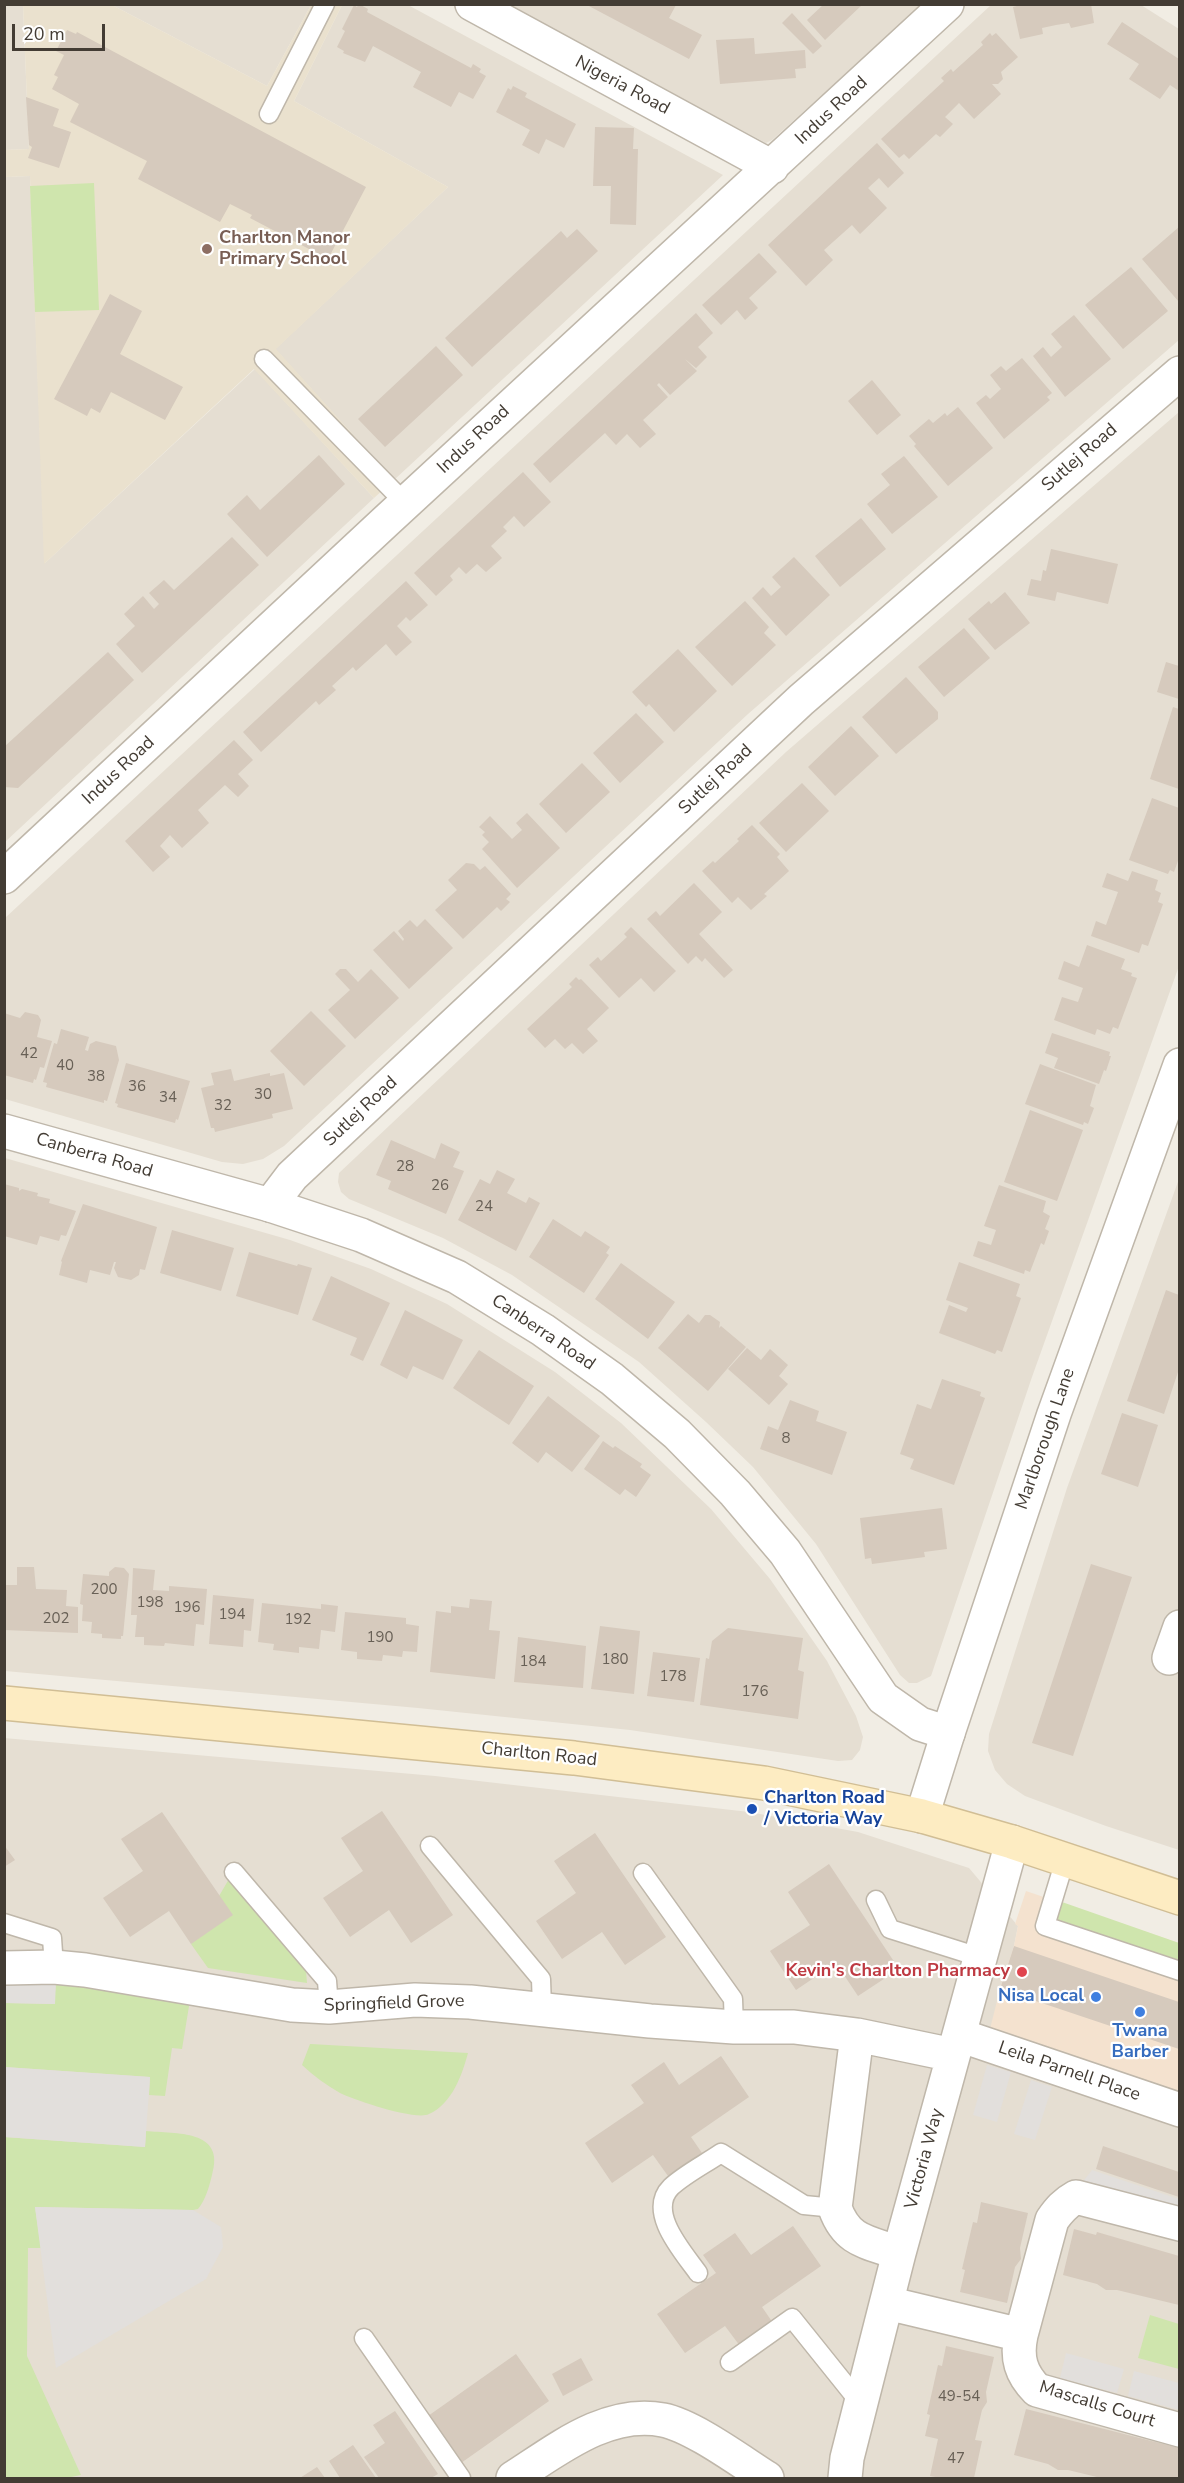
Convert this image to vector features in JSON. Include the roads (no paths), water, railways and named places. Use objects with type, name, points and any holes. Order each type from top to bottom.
[{"type":"main road","name":"Charlton Road","points":[[4,1703],[574,1758],[764,1783],[922,1816],[1012,1842],[1179,1898]]},
{"type":"street","name":"Nigeria Road","points":[[472,4],[772,167]]},
{"type":"street","name":"Indus Road","points":[[4,877],[946,4]]},
{"type":"street","name":"Sutlej Road","points":[[270,1205],[292,1176],[801,700],[1179,373]]},
{"type":"street","name":"Marlborough Lane","points":[[922,1816],[1054,1414],[1179,1065]]},
{"type":"street","name":"Canberra Road","points":[[4,1131],[270,1205],[361,1234],[457,1277],[543,1330],[612,1379],[677,1434],[735,1493],[785,1552],[883,1698],[920,1724],[948,1733]]},
{"type":"street","points":[[1169,1659],[1179,1627]]},
{"type":"street","name":"Victoria Way","points":[[845,2478],[899,2253],[1012,1842]]},
{"type":"street","name":"Springfield Grove","points":[[4,1968],[54,1967],[85,1970],[292,2005],[329,2007],[415,2000],[542,2008],[650,2021],[734,2027],[794,2027],[956,2045]]},
{"type":"street","points":[[857,2035],[835,2208],[841,2225],[857,2239],[899,2253]]},
{"type":"street","name":"Leila Parnell Place","points":[[956,2045],[1179,2110]]},
{"type":"street","name":"Mascalls Court","points":[[1179,2224],[1076,2197],[1068,2201],[1052,2220],[1017,2350],[1027,2380],[1037,2390],[1179,2430]]},
{"type":"street","points":[[887,2303],[1021,2336]]},
{"type":"street","points":[[513,2478],[579,2437],[622,2419],[663,2420],[700,2436],[767,2478]]},
{"type":"lane","points":[[269,114],[325,4]]},
{"type":"lane","points":[[264,359],[405,503]]},
{"type":"lane","points":[[430,1846],[541,1979],[542,2008]]},
{"type":"lane","points":[[1065,1860],[1045,1926],[1179,1971]]},
{"type":"lane","points":[[234,1872],[327,1981],[329,2007]]},
{"type":"lane","points":[[643,1873],[733,1999],[734,2027]]},
{"type":"lane","points":[[876,1900],[890,1929],[979,1957]]},
{"type":"lane","points":[[4,1923],[52,1938],[54,1967]]},
{"type":"lane","points":[[698,2274],[665,2225],[662,2207],[669,2188],[721,2152],[804,2205],[835,2208]]},
{"type":"lane","points":[[730,2362],[792,2318],[861,2404]]},
{"type":"lane","points":[[364,2337],[461,2478]]},
{"type":"place","name":"Charlton Manor Primary School","points":[[207,249]]},
{"type":"place","name":"Charlton Road / Victoria Way","points":[[752,1809]]},
{"type":"place","name":"Kevin's Charlton Pharmacy","points":[[1022,1972]]},
{"type":"place","name":"Nisa Local","points":[[1096,1997]]},
{"type":"place","name":"Twana Barber","points":[[1140,2012]]}]
